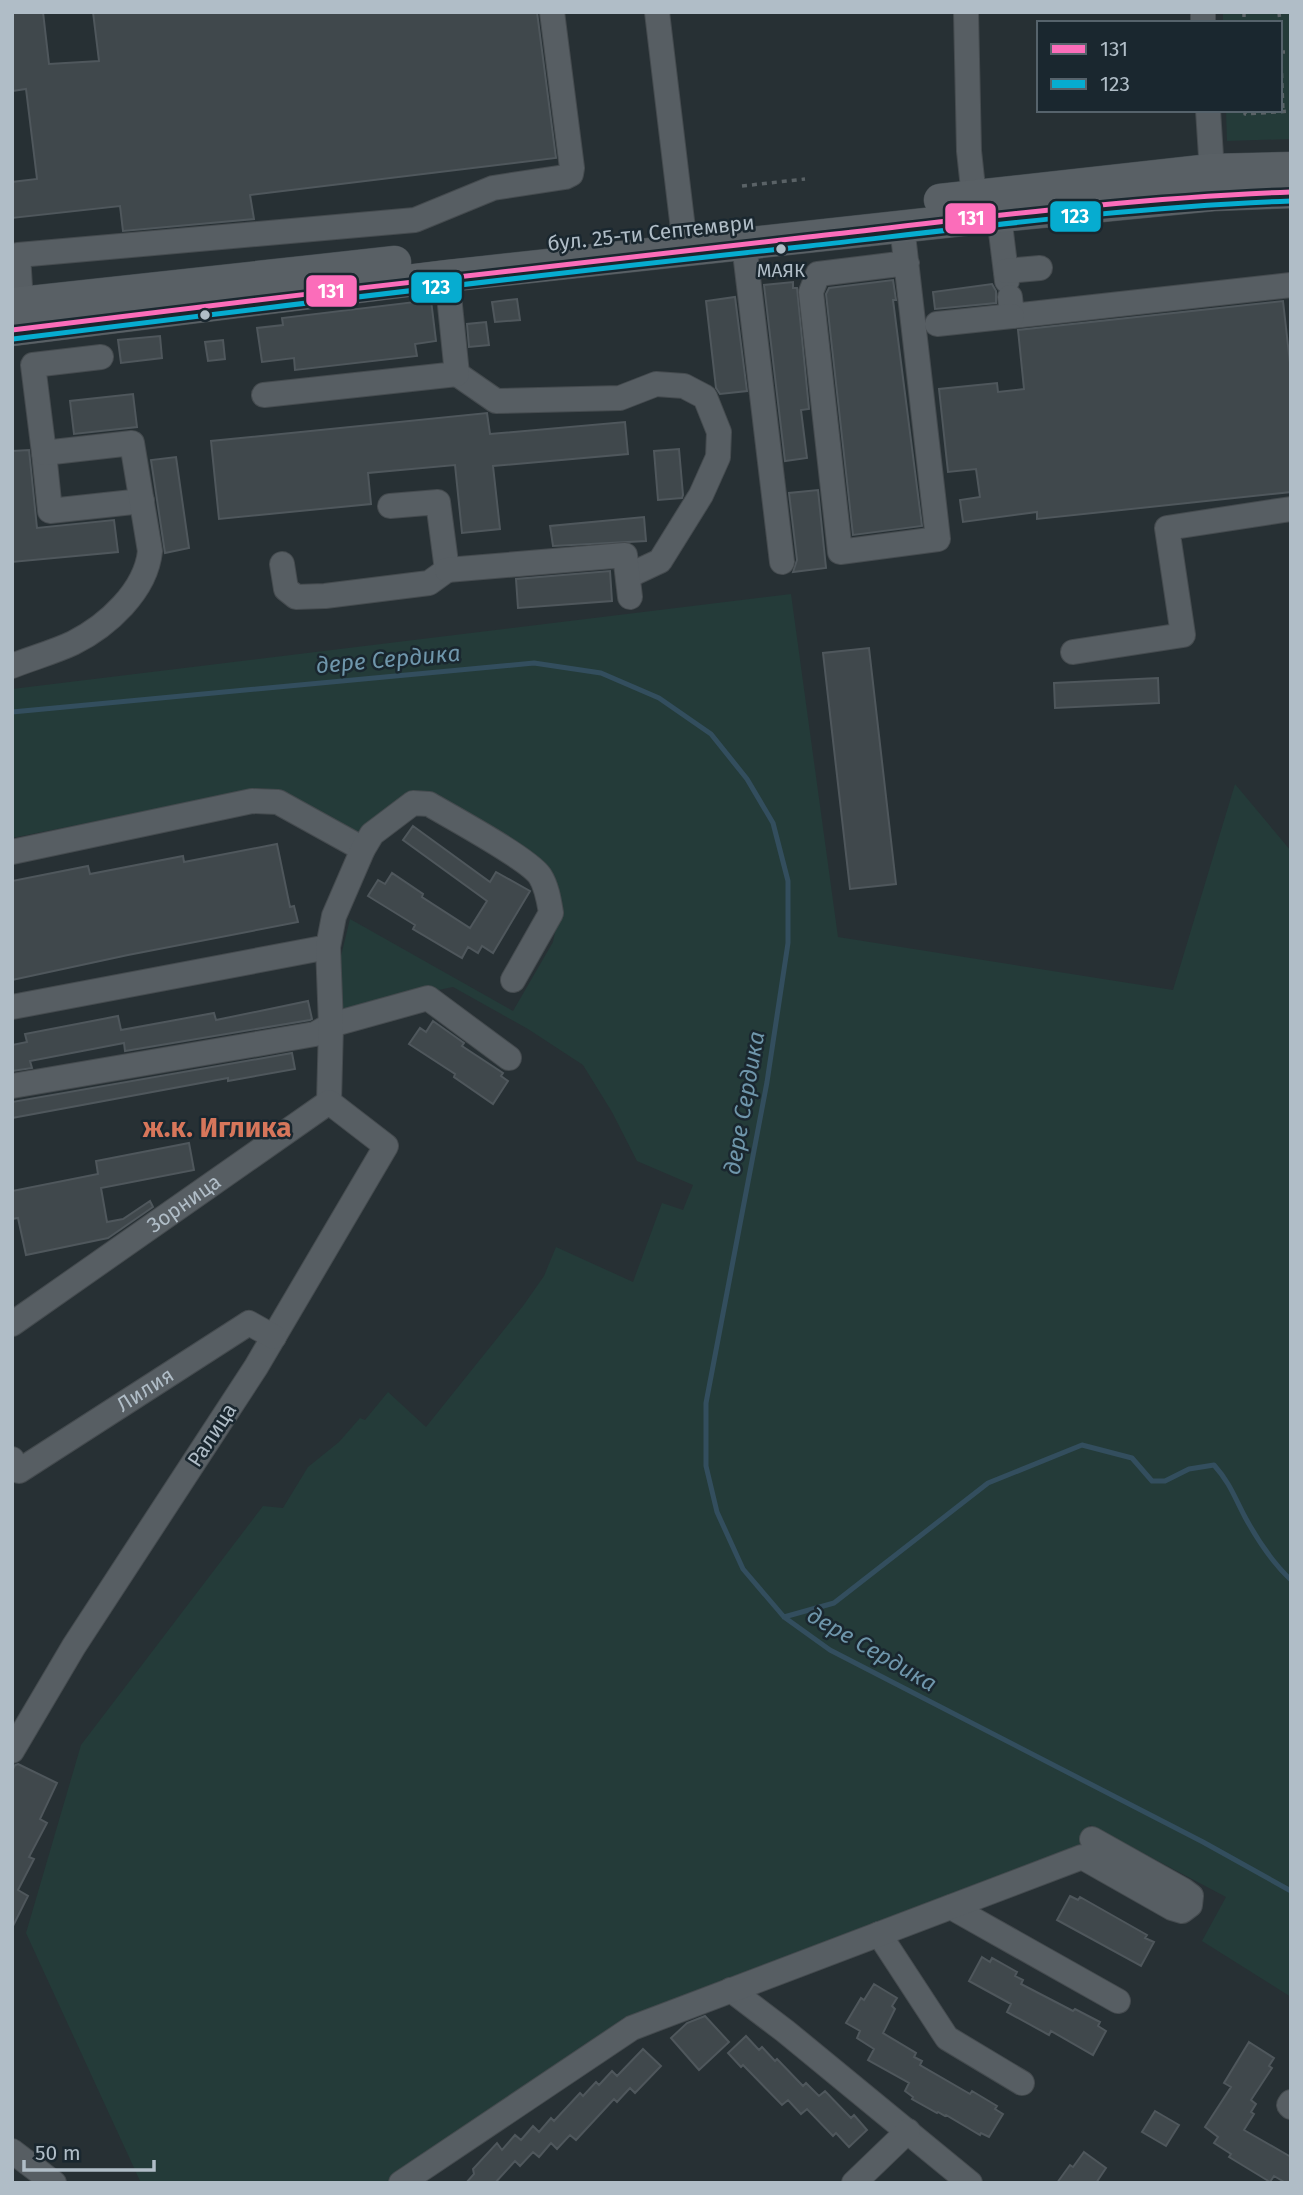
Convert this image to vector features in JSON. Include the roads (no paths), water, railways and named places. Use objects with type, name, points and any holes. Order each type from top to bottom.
[{"type":"main road","name":"бул. 25-ти Септември","points":[[15,313],[447,276],[999,216],[1291,168]]},
{"type":"main road","name":"бул. 25-ти Септември","points":[[15,313],[683,229],[974,197],[1212,183],[1291,192]]},
{"type":"street","points":[[15,313],[18,255],[415,220],[493,188],[571,174],[552,12]]},
{"type":"street","points":[[657,12],[683,229]]},
{"type":"street","points":[[966,12],[969,151],[974,197]]},
{"type":"street","points":[[1208,112],[1212,183]]},
{"type":"street","points":[[999,216],[1009,291]]},
{"type":"street","points":[[902,227],[938,539],[840,552],[811,292],[818,274],[906,263]]},
{"type":"street","points":[[744,244],[782,562]]},
{"type":"street","points":[[937,324],[1009,291],[1040,268]]},
{"type":"street","points":[[447,276],[457,374]]},
{"type":"street","points":[[1009,291],[1291,285]]},
{"type":"street","points":[[102,358],[33,365],[50,511],[142,501]]},
{"type":"street","points":[[264,396],[457,374],[496,401],[620,398],[656,384],[684,386],[705,397],[719,432],[718,457],[701,495],[660,561],[629,587],[625,555],[447,570],[429,583],[296,597],[286,589],[282,564]]},
{"type":"street","points":[[12,666],[73,643],[103,623],[127,600],[149,564],[150,551],[132,443],[44,453]]},
{"type":"street","points":[[390,506],[438,502],[447,570]]},
{"type":"street","points":[[1073,652],[1183,635],[1167,528],[1291,509]]},
{"type":"street","points":[[12,852],[252,801],[278,802],[363,849]]},
{"type":"street","points":[[329,1102],[331,1025],[328,947],[334,916],[372,834],[413,803],[429,804],[539,874],[548,893],[551,913],[513,980]]},
{"type":"street","points":[[12,1007],[328,947]]},
{"type":"street","points":[[12,1086],[315,1034],[331,1025],[428,998],[509,1058]]},
{"type":"street","name":"Ралица","points":[[12,1751],[74,1646],[274,1337],[386,1146],[329,1102]]},
{"type":"street","name":"Зорница","points":[[12,1324],[329,1102]]},
{"type":"street","name":"Лилия","points":[[15,1465],[249,1323],[274,1337]]},
{"type":"street","points":[[408,2181],[632,2028],[951,1906],[1087,1848]]},
{"type":"street","points":[[951,1906],[1118,2000]]},
{"type":"street","points":[[879,1934],[947,2038],[1022,2083]]},
{"type":"street","points":[[731,1990],[970,2183]]},
{"type":"street","points":[[854,2183],[908,2131]]},
{"type":"street","points":[[12,2151],[54,2183]]},
{"type":"waterway","name":"дере Сердика","points":[[12,712],[534,663],[601,673],[659,698],[711,734],[747,779],[773,823],[788,881],[788,943],[767,1082],[706,1403],[706,1466],[717,1512],[743,1569],[784,1617],[830,1650],[1203,1842],[1291,1891]]},
{"type":"waterway","points":[[784,1617],[834,1603],[988,1483],[1082,1445],[1132,1458],[1152,1481],[1165,1481],[1189,1469],[1214,1465],[1228,1484],[1260,1543],[1291,1580]]},
{"type":"place","name":"МАЯК","points":[[781,249]]},
{"type":"district","name":"ж.к. Иглика","points":[[217,1127]]}]
